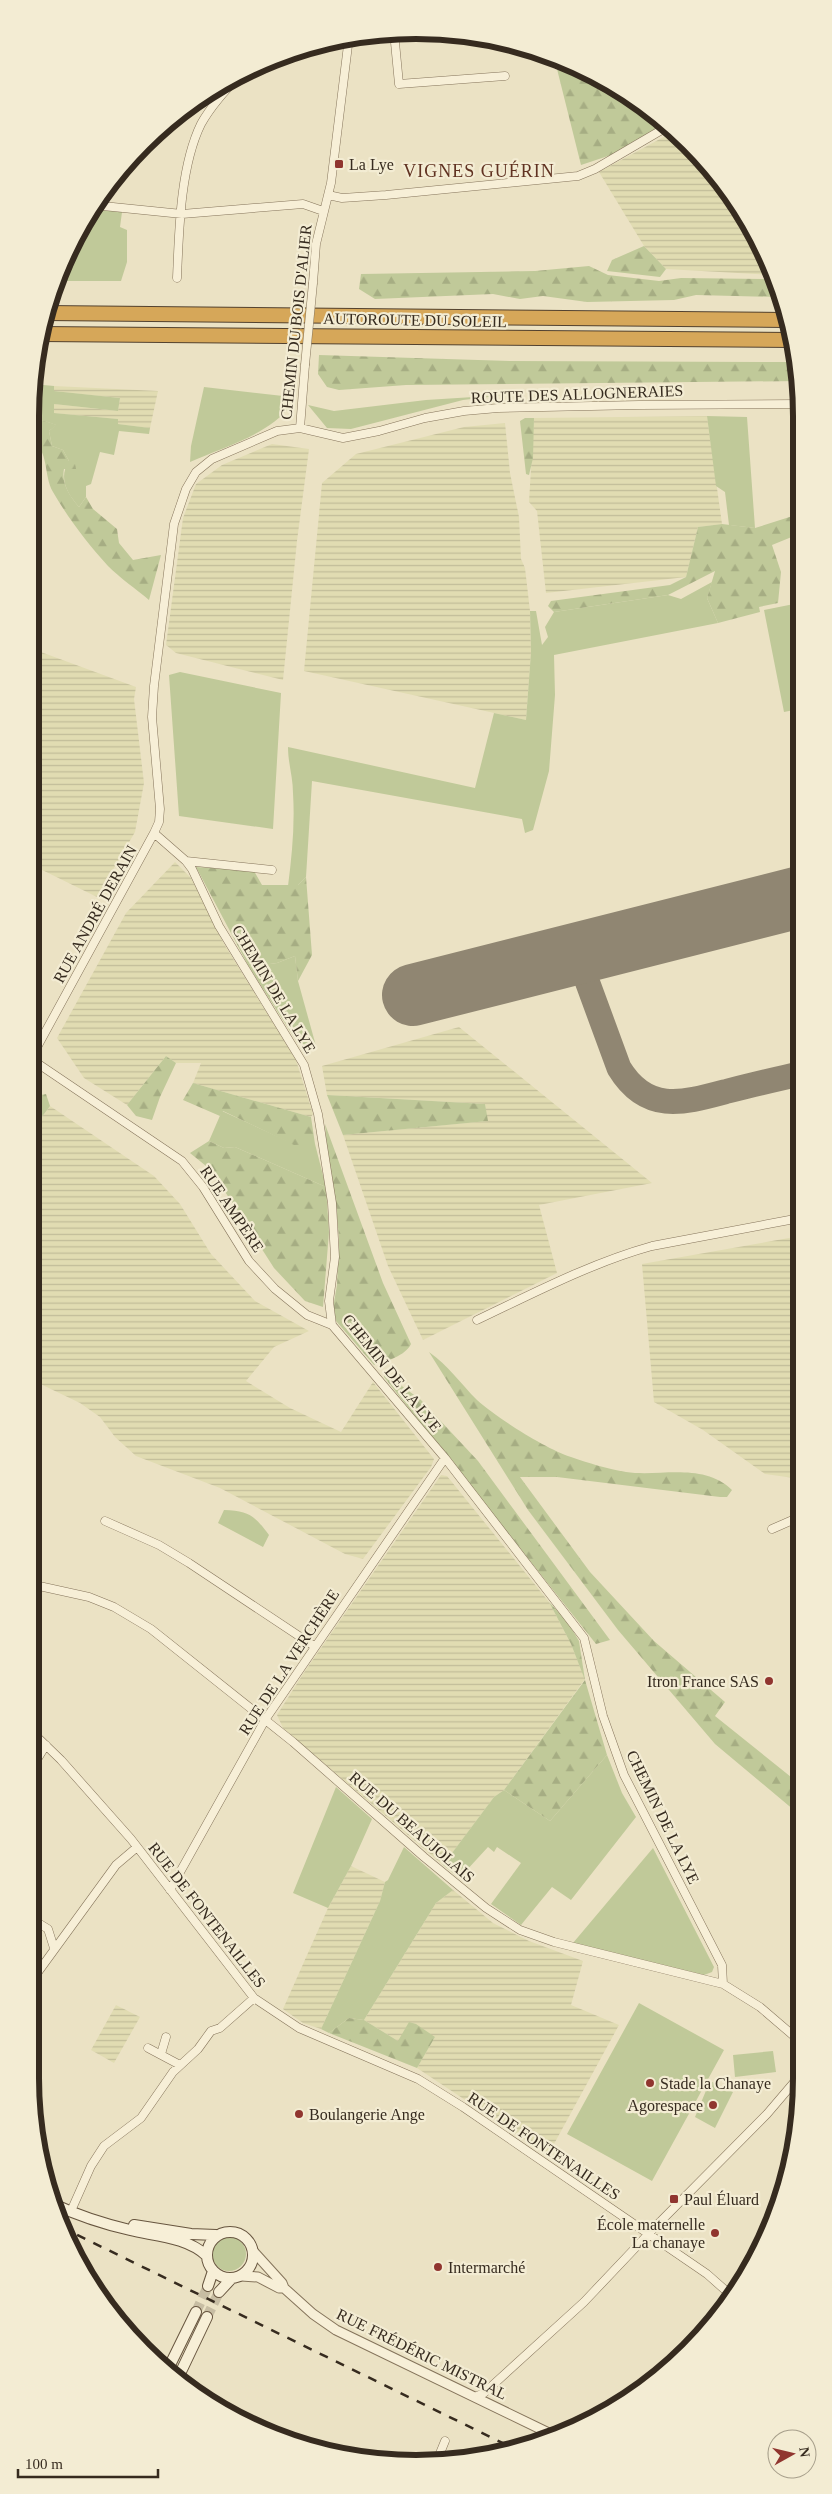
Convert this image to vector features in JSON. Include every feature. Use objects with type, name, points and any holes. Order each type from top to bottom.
[{"type":"highway","name":"AUTOROUTE DU SOLEIL","points":[[54,313],[780,320]]},
{"type":"highway","name":"AUTOROUTE DU SOLEIL","points":[[48,334],[785,340]]},
{"type":"main road","points":[[62,2208],[98,2220],[182,2242],[200,2250],[207,2256]]},
{"type":"main road","points":[[98,2220],[191,2234],[216,2235],[227,2232],[240,2234],[249,2242],[253,2251],[249,2266],[219,2292]]},
{"type":"main road","points":[[216,2235],[208,2245],[207,2256],[213,2271],[225,2278],[236,2277]]},
{"type":"main road","points":[[208,2286],[213,2271]]},
{"type":"main road","points":[[170,2365],[196,2312]]},
{"type":"main road","points":[[180,2373],[207,2317]]},
{"type":"street","points":[[395,40],[399,84],[506,76]]},
{"type":"street","name":"CHEMIN DU BOIS D'ALIER","points":[[154,833],[159,822],[160,809],[152,717],[156,659],[174,524],[186,489],[196,472],[212,459],[266,434],[300,428],[315,250],[336,150],[348,45]]},
{"type":"street","points":[[177,278],[188,166],[201,125],[216,102],[228,89]]},
{"type":"street","points":[[328,195],[342,198],[377,196],[578,176],[595,169],[662,130]]},
{"type":"street","points":[[102,206],[182,214],[303,204],[323,211]]},
{"type":"street","name":"ROUTE DES ALLOGNERAIES","points":[[300,428],[343,438],[379,432],[425,418],[498,408],[793,404]]},
{"type":"street","name":"CHEMIN DE LA LYE","points":[[154,833],[186,860],[224,933],[293,1045],[310,1084],[318,1114],[332,1203],[335,1258],[329,1302],[332,1325],[445,1458],[584,1638],[603,1716],[624,1775],[722,1965],[723,1984]]},
{"type":"street","name":"RUE ANDRÉ DERAIN","points":[[39,1044],[154,833]]},
{"type":"street","points":[[186,860],[272,870]]},
{"type":"street","name":"RUE AMPÈRE","points":[[39,1066],[182,1161],[203,1187],[249,1261],[275,1289],[307,1315],[332,1325]]},
{"type":"street","points":[[477,1320],[567,1277],[630,1252],[652,1246],[793,1219]]},
{"type":"street","name":"RUE DE LA VERCHÈRE","points":[[170,1890],[265,1720],[314,1646],[445,1458]]},
{"type":"street","points":[[772,1529],[793,1520]]},
{"type":"street","points":[[105,1521],[159,1545],[314,1646]]},
{"type":"street","name":"RUE DU BEAUJOLAIS","points":[[39,1586],[89,1597],[133,1618],[201,1667],[430,1863],[486,1908],[520,1930],[554,1942],[723,1984],[760,2007],[793,2035]]},
{"type":"street","name":"RUE DE FONTENAILLES","points":[[39,1738],[86,1788],[136,1848],[254,1998],[299,2028],[418,2079],[463,2107],[707,2274],[727,2292]]},
{"type":"street","points":[[39,1756],[46,1745]]},
{"type":"street","points":[[39,1969],[116,1865],[136,1848]]},
{"type":"street","points":[[39,1924],[48,1929],[54,1948]]},
{"type":"street","points":[[70,2211],[98,2154],[104,2146],[141,2118],[180,2065],[198,2049],[211,2031],[220,2028],[254,1998]]},
{"type":"street","points":[[161,2054],[166,2038]]},
{"type":"street","points":[[148,2048],[180,2065]]},
{"type":"street","points":[[475,2397],[484,2392],[584,2302],[648,2234],[767,2114],[793,2084]]},
{"type":"street","name":"RUE FRÉDÉRIC MISTRAL","points":[[253,2251],[282,2282],[284,2288],[313,2314],[336,2330],[546,2432]]},
{"type":"street","name":"RUE FRÉDÉRIC MISTRAL","points":[[236,2277],[258,2277],[279,2288],[284,2288]]},
{"type":"street","points":[[440,2454],[445,2441]]},
{"type":"shaded area","points":[[668,135],[700,167],[724,198],[743,227],[766,275],[666,269],[644,246],[599,172]]},
{"type":"shaded area","points":[[54,386],[158,391],[150,428],[118,424],[118,419],[53,413],[54,404],[118,411],[120,398],[53,391]]},
{"type":"shaded area","points":[[707,416],[722,524],[698,527],[686,577],[546,593],[537,511],[529,502],[534,418]]},
{"type":"shaded area","points":[[505,423],[510,473],[519,517],[521,559],[525,568],[530,611],[531,652],[526,720],[304,671],[322,483],[356,454],[464,427]]},
{"type":"shaded area","points":[[272,444],[309,449],[297,541],[283,680],[176,653],[166,645],[183,518],[196,484],[222,465]]},
{"type":"shaded area","points":[[39,651],[136,687],[134,699],[144,783],[135,832],[97,897],[39,868]]},
{"type":"shaded area","points":[[175,862],[191,878],[224,944],[296,1060],[313,1114],[311,1117],[193,1083],[201,1063],[176,1063],[166,1056],[127,1105],[84,1078],[57,1038],[126,913]]},
{"type":"shaded area","points":[[459,1027],[652,1183],[539,1205],[557,1273],[423,1340],[388,1266],[343,1135],[487,1121],[485,1104],[327,1095],[322,1066]]},
{"type":"shaded area","points":[[50,1106],[154,1176],[180,1204],[211,1254],[255,1301],[309,1331],[274,1347],[246,1381],[290,1408],[341,1432],[373,1382],[434,1459],[431,1467],[363,1559],[345,1554],[220,1488],[136,1456],[115,1437],[100,1417],[80,1403],[39,1383],[39,1121]]},
{"type":"shaded area","points":[[793,1237],[793,1478],[765,1474],[703,1430],[654,1402],[642,1264]]},
{"type":"shaded area","points":[[441,1475],[447,1476],[549,1602],[571,1644],[585,1679],[504,1790],[494,1797],[443,1865],[283,1728],[277,1715],[303,1674]]},
{"type":"shaded area","points":[[351,1866],[385,1882],[380,1901],[321,2029],[303,2023],[283,2009],[328,1908]]},
{"type":"shaded area","points":[[453,1890],[493,1923],[529,1941],[583,1961],[571,2005],[619,2025],[548,2155],[417,2068],[435,2037],[398,2041],[364,2020],[436,1903]]},
{"type":"shaded area","points":[[116,2005],[140,2017],[114,2063],[91,2050]]},
{"type":"green space","points":[[556,66],[605,89],[626,102],[659,127],[611,155],[581,165]]},
{"type":"green space","points":[[722,195],[734,212],[732,213]]},
{"type":"green space","points":[[100,209],[122,212],[120,227],[127,230],[127,262],[121,281],[64,281],[89,227]]},
{"type":"green space","points":[[644,246],[666,269],[660,277],[607,271],[612,260]]},
{"type":"green space","points":[[589,266],[608,275],[659,281],[681,278],[767,279],[774,297],[696,295],[674,300],[587,302],[543,296],[520,299],[493,294],[375,299],[359,289],[361,274],[535,271]]},
{"type":"green space","points":[[319,355],[510,361],[789,362],[791,381],[406,385],[339,390],[327,387],[318,374]]},
{"type":"green space","points":[[41,385],[54,386],[54,391],[120,398],[118,411],[54,404],[54,413],[118,419],[118,424],[150,428],[149,434],[119,431],[114,455],[100,452],[91,484],[86,486],[86,497],[79,507],[65,485],[64,473],[69,461],[63,450],[52,446],[49,431],[56,425],[39,420]]},
{"type":"green space","points":[[204,387],[283,396],[291,405],[271,424],[258,432],[190,462],[191,446]]},
{"type":"green space","points":[[505,395],[463,400],[351,429],[327,428],[308,405],[334,411],[426,400]]},
{"type":"green space","points":[[707,416],[747,417],[755,528],[729,525],[725,492],[716,486]]},
{"type":"green space","points":[[525,418],[534,418],[533,458],[529,475],[526,474],[520,421]]},
{"type":"green space","points":[[39,420],[57,425],[49,431],[52,446],[63,450],[69,461],[75,463],[76,469],[64,469],[63,474],[65,485],[79,507],[86,497],[93,509],[117,529],[119,543],[133,560],[161,555],[149,600],[108,566],[93,549],[53,492],[39,448]]},
{"type":"green space","points":[[793,516],[793,536],[772,545],[781,572],[778,603],[759,607],[760,612],[718,623],[707,598],[715,571],[668,595],[554,612],[548,606],[551,601],[670,585],[686,577],[698,527],[722,524],[755,528]]},
{"type":"green space","points":[[712,582],[707,598],[718,623],[554,655],[555,695],[549,771],[533,830],[525,833],[522,819],[312,781],[306,877],[298,885],[288,886],[294,816],[293,787],[288,747],[475,788],[494,713],[526,720],[531,652],[530,611],[536,611],[542,645],[548,637],[545,627],[554,612],[668,595],[681,599]]},
{"type":"green space","points":[[793,604],[793,710],[784,712],[764,610]]},
{"type":"green space","points":[[180,672],[281,693],[273,829],[179,816],[169,675]]},
{"type":"green space","points":[[196,867],[254,871],[262,885],[298,885],[306,877],[312,955],[298,981],[295,956],[277,963],[249,967]]},
{"type":"green space","points":[[295,956],[298,981],[316,1046],[306,1049],[297,1042],[249,967],[277,963]]},
{"type":"green space","points":[[166,1056],[176,1063],[160,1097],[152,1120],[136,1116],[127,1105]]},
{"type":"green space","points":[[193,1083],[311,1117],[315,1144],[294,1145],[223,1111],[220,1116],[183,1100]]},
{"type":"green space","points":[[46,1094],[50,1106],[39,1121],[39,1095]]},
{"type":"green space","points":[[327,1095],[485,1104],[488,1121],[343,1135]]},
{"type":"green space","points":[[222,1111],[294,1144],[315,1144],[326,1187],[235,1147],[224,1148],[209,1141]]},
{"type":"green space","points":[[325,1124],[383,1283],[411,1344],[400,1355],[374,1365],[336,1321],[333,1308],[337,1285],[339,1238],[335,1196],[328,1163]]},
{"type":"green space","points":[[209,1141],[224,1148],[235,1147],[326,1187],[329,1232],[323,1307],[305,1301],[274,1268],[222,1187],[206,1166],[190,1153]]},
{"type":"green space","points":[[429,1352],[486,1407],[522,1432],[561,1453],[591,1464],[626,1472],[695,1473],[721,1481],[732,1490],[727,1497],[720,1497],[557,1477],[520,1477],[590,1572],[654,1641],[725,1702],[715,1716],[793,1779],[793,1809],[715,1744],[618,1630],[528,1510]]},
{"type":"green space","points":[[384,1373],[421,1400],[478,1461],[610,1640],[596,1644],[384,1377]]},
{"type":"green space","points":[[224,1510],[245,1513],[255,1519],[269,1535],[263,1547],[218,1523]]},
{"type":"green space","points":[[549,1602],[567,1621],[579,1641],[585,1680],[571,1644]]},
{"type":"green space","points":[[585,1680],[607,1755],[550,1821],[504,1790]]},
{"type":"green space","points":[[607,1755],[622,1793],[636,1817],[571,1900],[552,1887],[521,1925],[491,1904],[521,1863],[497,1847],[494,1852],[488,1847],[465,1872],[457,1876],[443,1865],[494,1797],[504,1790],[550,1821]]},
{"type":"green space","points":[[336,1787],[372,1819],[351,1866],[328,1908],[293,1893]]},
{"type":"green space","points":[[404,1847],[453,1890],[436,1903],[364,2020],[349,2018],[329,2033],[321,2029],[380,1901],[385,1882],[388,1880]]},
{"type":"green space","points":[[653,1848],[714,1967],[712,1972],[704,1975],[573,1943]]},
{"type":"green space","name":"Stade la Chanaye","points":[[639,2003],[724,2050],[652,2181],[567,2134]]},
{"type":"green space","points":[[349,2018],[364,2020],[398,2041],[409,2022],[416,2024],[435,2037],[417,2068],[329,2033]]},
{"type":"green space","points":[[773,2051],[776,2072],[735,2077],[733,2055]]},
{"type":"green space","name":"Agorespace","points":[[710,2081],[733,2092],[715,2128],[695,2117]]},
{"type":"green space","points":[[229,2237],[236,2238],[241,2242],[245,2247],[245,2261],[241,2266],[236,2270],[229,2271],[222,2270],[217,2266],[213,2261],[212,2254],[213,2247],[217,2242],[222,2238]]},
{"type":"taxiway","points":[[587,980],[588,963],[599,948]]},
{"type":"taxiway","points":[[562,957],[569,958],[583,970],[619,1068],[630,1083],[642,1093],[654,1099],[681,1101],[793,1076]]},
{"type":"runway","points":[[413,995],[793,899]]},
{"type":"tunnel","points":[[196,2312],[208,2286]]},
{"type":"tunnel","points":[[207,2317],[219,2292]]},
{"type":"railway","points":[[72,2232],[505,2444]]},
{"type":"place","name":"La Lye","points":[[339,164]]},
{"type":"place","name":"Itron France SAS","points":[[769,1681]]},
{"type":"place","name":"Stade la Chanaye","points":[[650,2083]]},
{"type":"place","name":"Agorespace","points":[[713,2105]]},
{"type":"place","name":"Boulangerie Ange","points":[[299,2114]]},
{"type":"place","name":"Paul Éluard","points":[[674,2199]]},
{"type":"place","name":"École maternelle La chanaye","points":[[715,2233]]},
{"type":"place","name":"Intermarché","points":[[438,2267]]},
{"type":"district","name":"VIGNES GUÉRIN","points":[[479,171]]}]
